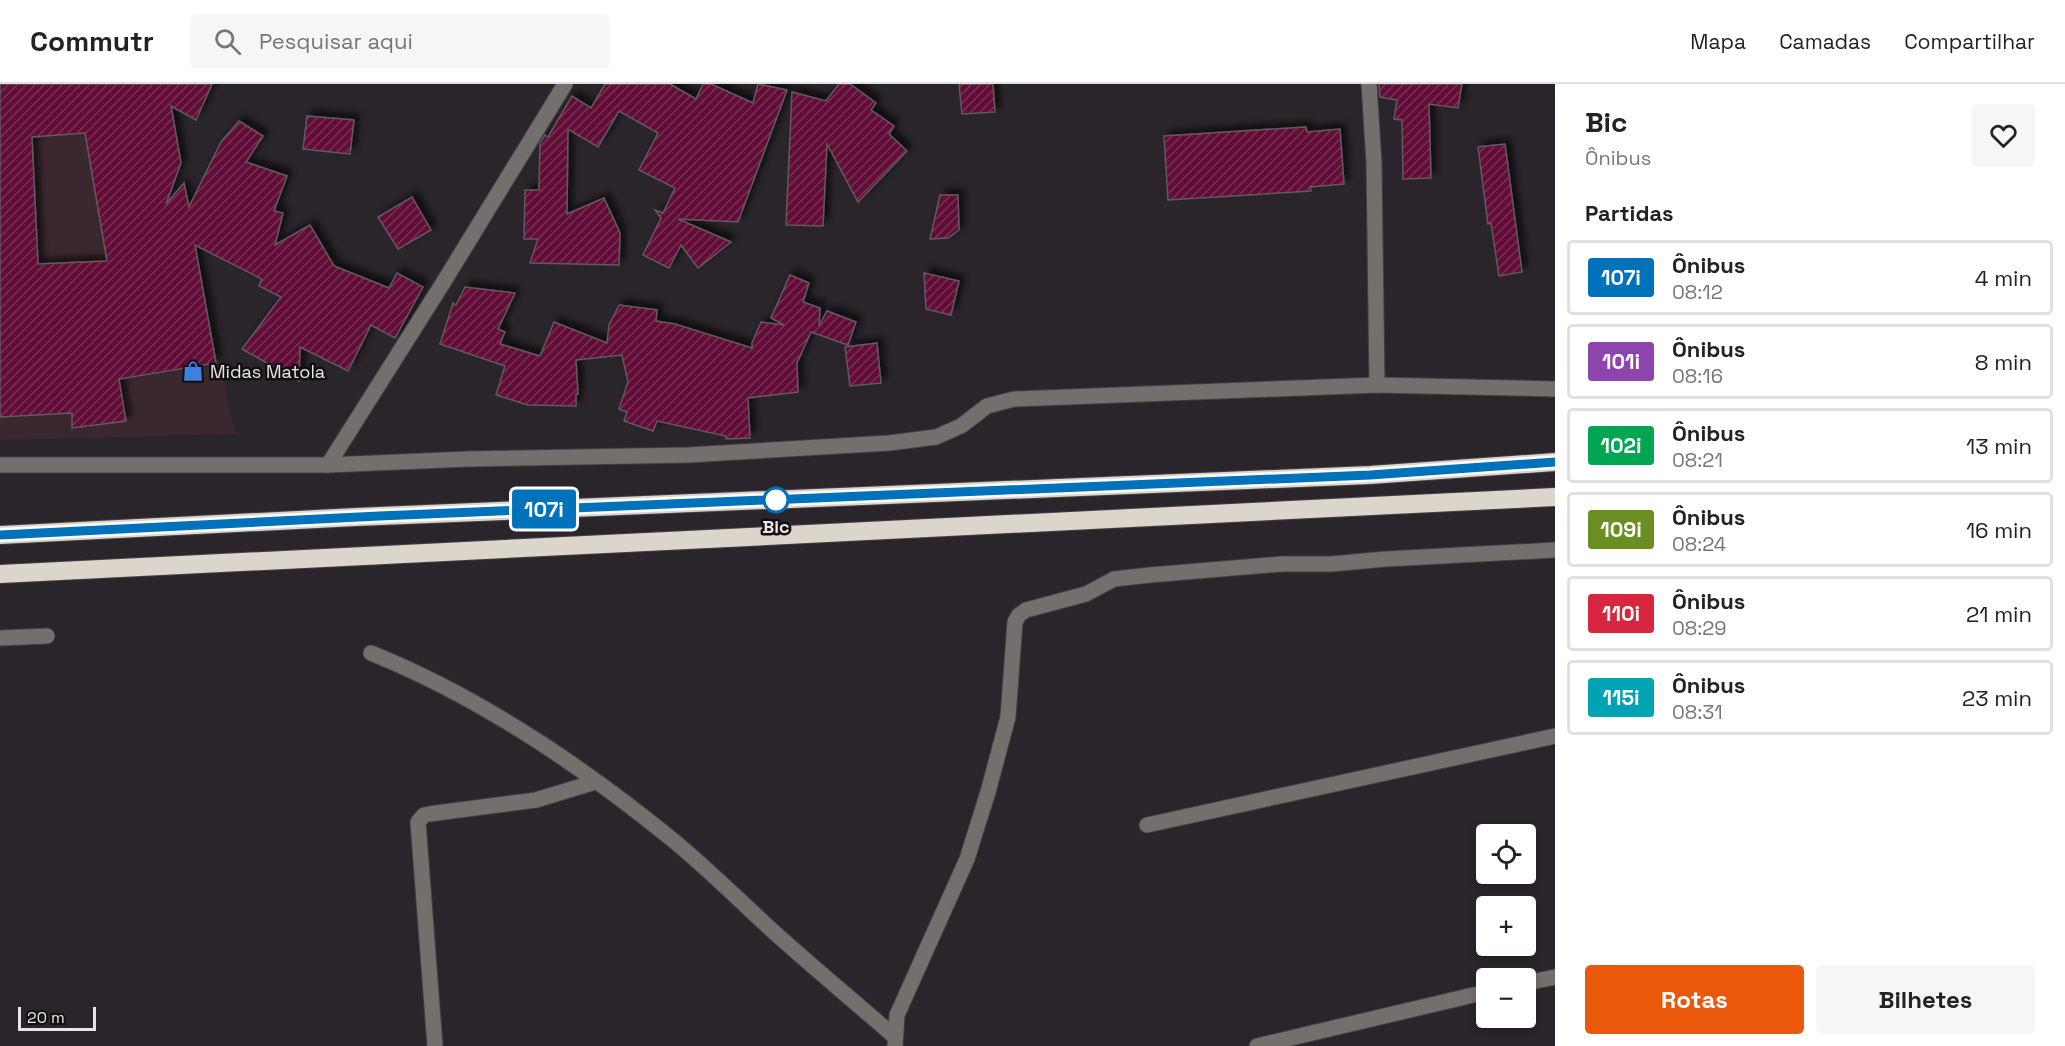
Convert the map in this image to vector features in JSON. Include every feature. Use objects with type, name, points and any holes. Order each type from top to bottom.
[{"type":"highway","points":[[0,535],[380,516],[1370,475],[1555,462]]},
{"type":"highway","points":[[0,574],[1555,497]]},
{"type":"street","points":[[328,465],[565,84]]},
{"type":"street","points":[[1369,84],[1374,163],[1377,386]]},
{"type":"street","points":[[0,465],[328,465],[468,459],[688,455],[889,443],[936,437],[961,426],[987,406],[1014,399],[1377,386],[1555,389]]},
{"type":"street","points":[[895,1041],[897,1015],[967,859],[988,792],[1008,717],[1015,622],[1019,615],[1026,610],[1086,594],[1114,579],[1282,564],[1331,564],[1555,550]]},
{"type":"street","points":[[0,638],[47,636]]},
{"type":"street","points":[[370,653],[419,672],[564,758],[675,842],[895,1041]]},
{"type":"street","points":[[1147,825],[1555,736]]},
{"type":"street","points":[[435,1046],[418,822],[424,815],[536,800],[595,782]]},
{"type":"street","points":[[1536,981],[1555,977]]},
{"type":"street","points":[[1257,1046],[1289,1042],[1476,995]]},
{"type":"shaded area","points":[[0,84],[154,106],[235,434],[0,440]]},
{"type":"building","points":[[0,84],[212,84],[196,120],[171,106],[181,163],[166,204],[184,183],[189,207],[221,142],[239,121],[263,136],[246,162],[287,176],[274,211],[283,213],[275,245],[310,225],[334,266],[389,288],[397,273],[423,287],[395,338],[371,325],[348,371],[300,347],[299,381],[242,349],[281,297],[259,286],[262,279],[195,245],[216,363],[119,379],[126,421],[72,428],[72,413],[0,417]],"holes":[[[85,133],[107,261],[38,264],[32,137]]]},
{"type":"building","points":[[605,84],[670,84],[696,99],[703,84],[711,84],[753,103],[758,84],[787,90],[738,222],[678,219],[731,242],[698,268],[681,245],[669,268],[643,255],[661,218],[655,210],[663,213],[675,188],[639,170],[658,133],[619,111],[598,147],[568,129],[567,214],[604,198],[620,233],[619,265],[530,263],[538,239],[524,239],[525,190],[539,190],[540,143],[545,135],[548,137],[572,96],[591,108]]},
{"type":"building","points":[[839,84],[850,84],[876,103],[871,110],[894,126],[889,134],[907,151],[858,202],[827,144],[823,226],[786,225],[792,92],[826,101]]},
{"type":"building","points":[[959,84],[993,84],[995,112],[962,114]]},
{"type":"building","points":[[1379,84],[1462,84],[1458,108],[1429,104],[1431,178],[1403,179],[1402,120],[1394,119],[1397,100],[1380,97]]},
{"type":"building","points":[[307,116],[354,120],[350,154],[303,149]]},
{"type":"building","points":[[1306,127],[1307,132],[1340,129],[1344,184],[1310,187],[1311,191],[1168,200],[1164,136]]},
{"type":"building","points":[[1505,144],[1522,272],[1499,276],[1491,223],[1488,224],[1478,147]]},
{"type":"building","points":[[940,195],[958,195],[959,230],[948,238],[930,239]]},
{"type":"building","points":[[412,197],[431,230],[398,249],[378,217]]},
{"type":"building","points":[[924,273],[959,281],[951,315],[926,309]]},
{"type":"building","points":[[790,275],[809,283],[803,302],[820,308],[819,326],[827,311],[856,322],[848,345],[811,332],[797,363],[798,392],[748,398],[750,438],[726,439],[726,436],[657,421],[653,431],[624,421],[627,412],[619,409],[628,382],[622,355],[576,360],[578,394],[576,394],[576,406],[528,405],[496,395],[505,366],[440,344],[453,303],[456,305],[465,287],[515,293],[498,329],[505,332],[500,344],[540,356],[554,322],[607,343],[609,325],[619,305],[657,310],[656,321],[675,324],[752,348],[761,322],[784,325],[771,318]]},
{"type":"building","points":[[877,343],[881,383],[850,386],[845,347]]},
{"type":"bus line","name":"107i","points":[[0,535],[379,516],[1370,475],[1555,462]]},
{"type":"place","name":"Midas Matola","points":[[193,371]]},
{"type":"place","name":"Bic","points":[[776,500]]}]
